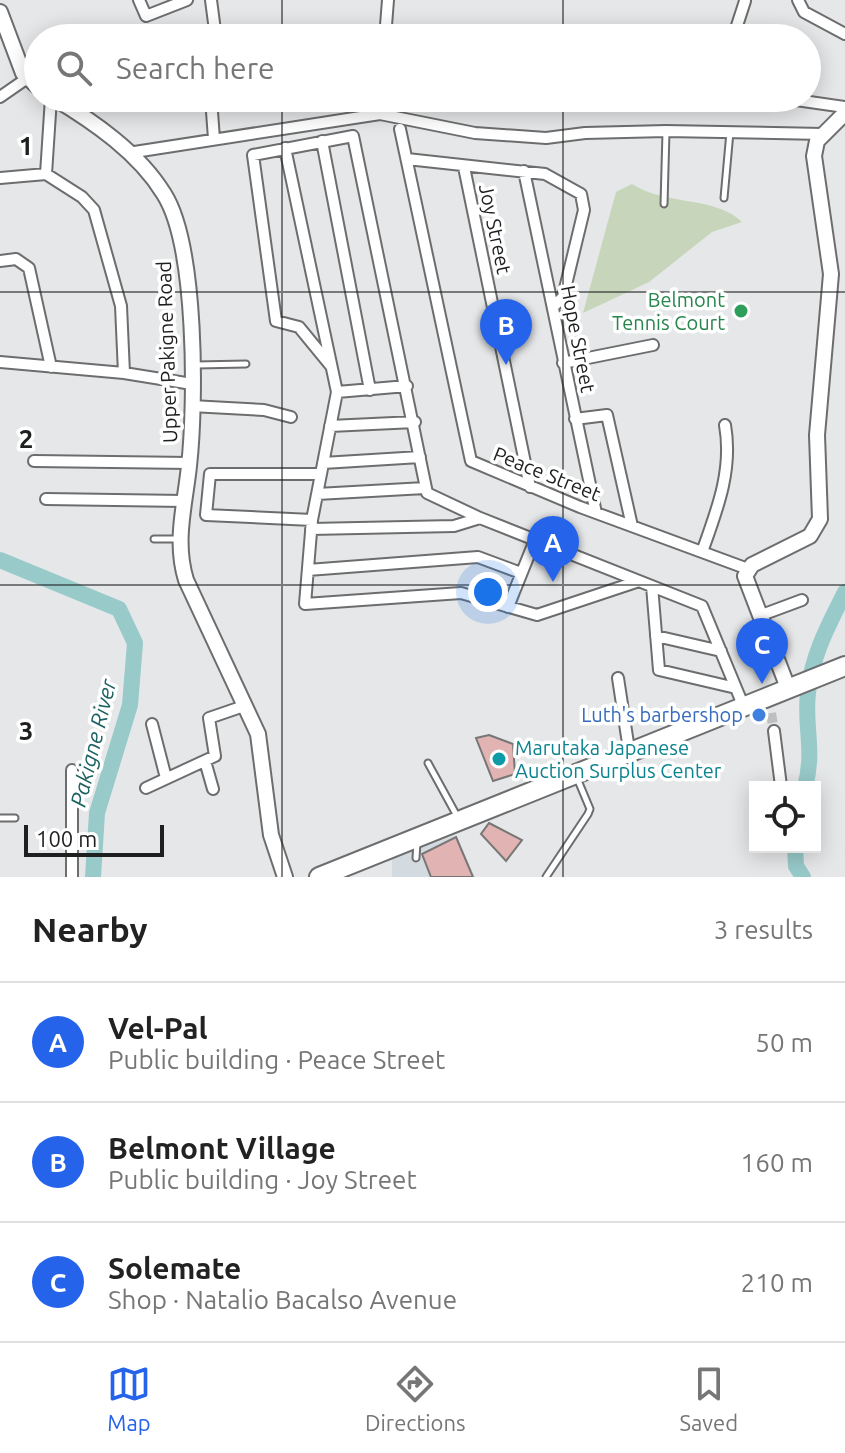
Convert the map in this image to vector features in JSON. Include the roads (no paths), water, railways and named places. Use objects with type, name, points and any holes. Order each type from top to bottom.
[{"type":"highway","points":[[319,877],[629,750],[740,696],[769,705],[793,686],[845,666]]},
{"type":"street","points":[[139,0],[146,16],[180,1]]},
{"type":"street","points":[[211,0],[214,24]]},
{"type":"street","points":[[386,24],[388,0]]},
{"type":"street","points":[[798,0],[804,12],[845,34]]},
{"type":"street","points":[[738,24],[745,1]]},
{"type":"street","points":[[0,12],[24,65]]},
{"type":"street","points":[[0,97],[24,86]]},
{"type":"street","points":[[821,104],[845,107]]},
{"type":"street","points":[[46,174],[51,112]]},
{"type":"street","name":"Upper Pakigne Road","points":[[78,112],[128,153],[165,194],[185,253],[192,384],[190,463],[178,555],[186,580],[209,623],[258,734],[271,835],[285,877]]},
{"type":"street","points":[[212,112],[214,139]]},
{"type":"street","points":[[793,686],[745,579],[748,569],[810,536],[820,519],[817,435],[831,306],[828,245],[814,156],[823,134],[845,113]]},
{"type":"street","points":[[128,153],[380,114],[475,133],[546,138],[585,133],[666,131],[845,134]]},
{"type":"street","name":"Peace Street","points":[[400,129],[470,458],[530,487],[748,569]]},
{"type":"street","points":[[331,366],[300,328],[276,321],[253,155],[353,136],[415,422],[425,488],[432,497],[480,518],[702,606],[740,696]]},
{"type":"street","points":[[322,141],[370,390]]},
{"type":"street","points":[[285,148],[337,392],[311,525],[305,604],[461,593],[537,615],[639,581]]},
{"type":"street","points":[[407,159],[545,174],[581,194],[584,210],[563,297],[554,306]]},
{"type":"street","name":"Joy Street","points":[[464,167],[530,487]]},
{"type":"street","name":"Hope Street","points":[[524,171],[596,513]]},
{"type":"street","points":[[0,178],[46,174],[82,197],[94,210],[121,306],[124,373]]},
{"type":"street","points":[[0,261],[16,259],[29,268],[51,367]]},
{"type":"street","points":[[563,363],[653,345]]},
{"type":"street","points":[[0,362],[124,373],[192,384]]},
{"type":"street","points":[[337,392],[407,386]]},
{"type":"street","points":[[191,406],[264,410],[291,417]]},
{"type":"street","points":[[575,419],[607,415],[632,526]]},
{"type":"street","points":[[330,426],[415,422]]},
{"type":"street","points":[[702,552],[720,500],[729,459],[725,425]]},
{"type":"street","points":[[420,457],[322,468],[210,474],[206,515],[311,525],[454,526],[480,518]]},
{"type":"street","points":[[34,461],[190,463]]},
{"type":"street","points":[[317,494],[425,488]]},
{"type":"street","points":[[46,499],[184,501]]},
{"type":"street","points":[[508,607],[535,540]]},
{"type":"street","points":[[308,570],[478,557],[521,573]]},
{"type":"street","points":[[652,586],[659,670],[740,696]]},
{"type":"street","points":[[759,616],[802,600]]},
{"type":"street","points":[[656,636],[721,651]]},
{"type":"street","points":[[618,678],[629,750]]},
{"type":"street","points":[[146,788],[216,754],[209,718],[244,706]]},
{"type":"street","points":[[152,724],[166,778]]},
{"type":"street","points":[[774,731],[780,781]]},
{"type":"street","points":[[205,761],[213,789]]},
{"type":"street","points":[[72,770],[72,877]]},
{"type":"lane","points":[[664,204],[666,131]]},
{"type":"lane","points":[[724,198],[730,132]]},
{"type":"lane","points":[[191,365],[246,364]]},
{"type":"lane","points":[[154,539],[179,538]]},
{"type":"lane","points":[[428,763],[458,820]]},
{"type":"lane","points":[[546,877],[590,809],[575,773]]},
{"type":"lane","points":[[0,818],[15,818]]},
{"type":"lane","points":[[416,858],[417,837]]},
{"type":"waterway","name":"Pakigne River","points":[[0,560],[119,609],[135,643],[130,705],[97,813],[93,877]]},
{"type":"waterway","points":[[806,781],[810,679],[822,641],[845,592]]},
{"type":"waterway","points":[[795,853],[796,866],[803,877]]},
{"type":"tunnel","points":[[771,713],[774,731]]},
{"type":"place","name":"Belmont Tennis Court","points":[[741,311]]},
{"type":"place","name":"Belmont Village","points":[[506,365]]},
{"type":"place","name":"Vel-Pal","points":[[553,582]]},
{"type":"place","name":"Solemate","points":[[762,684]]},
{"type":"place","name":"Luth's barbershop","points":[[759,715]]},
{"type":"place","name":"Marutaka Japanese Auction Surplus Center","points":[[499,759]]}]
